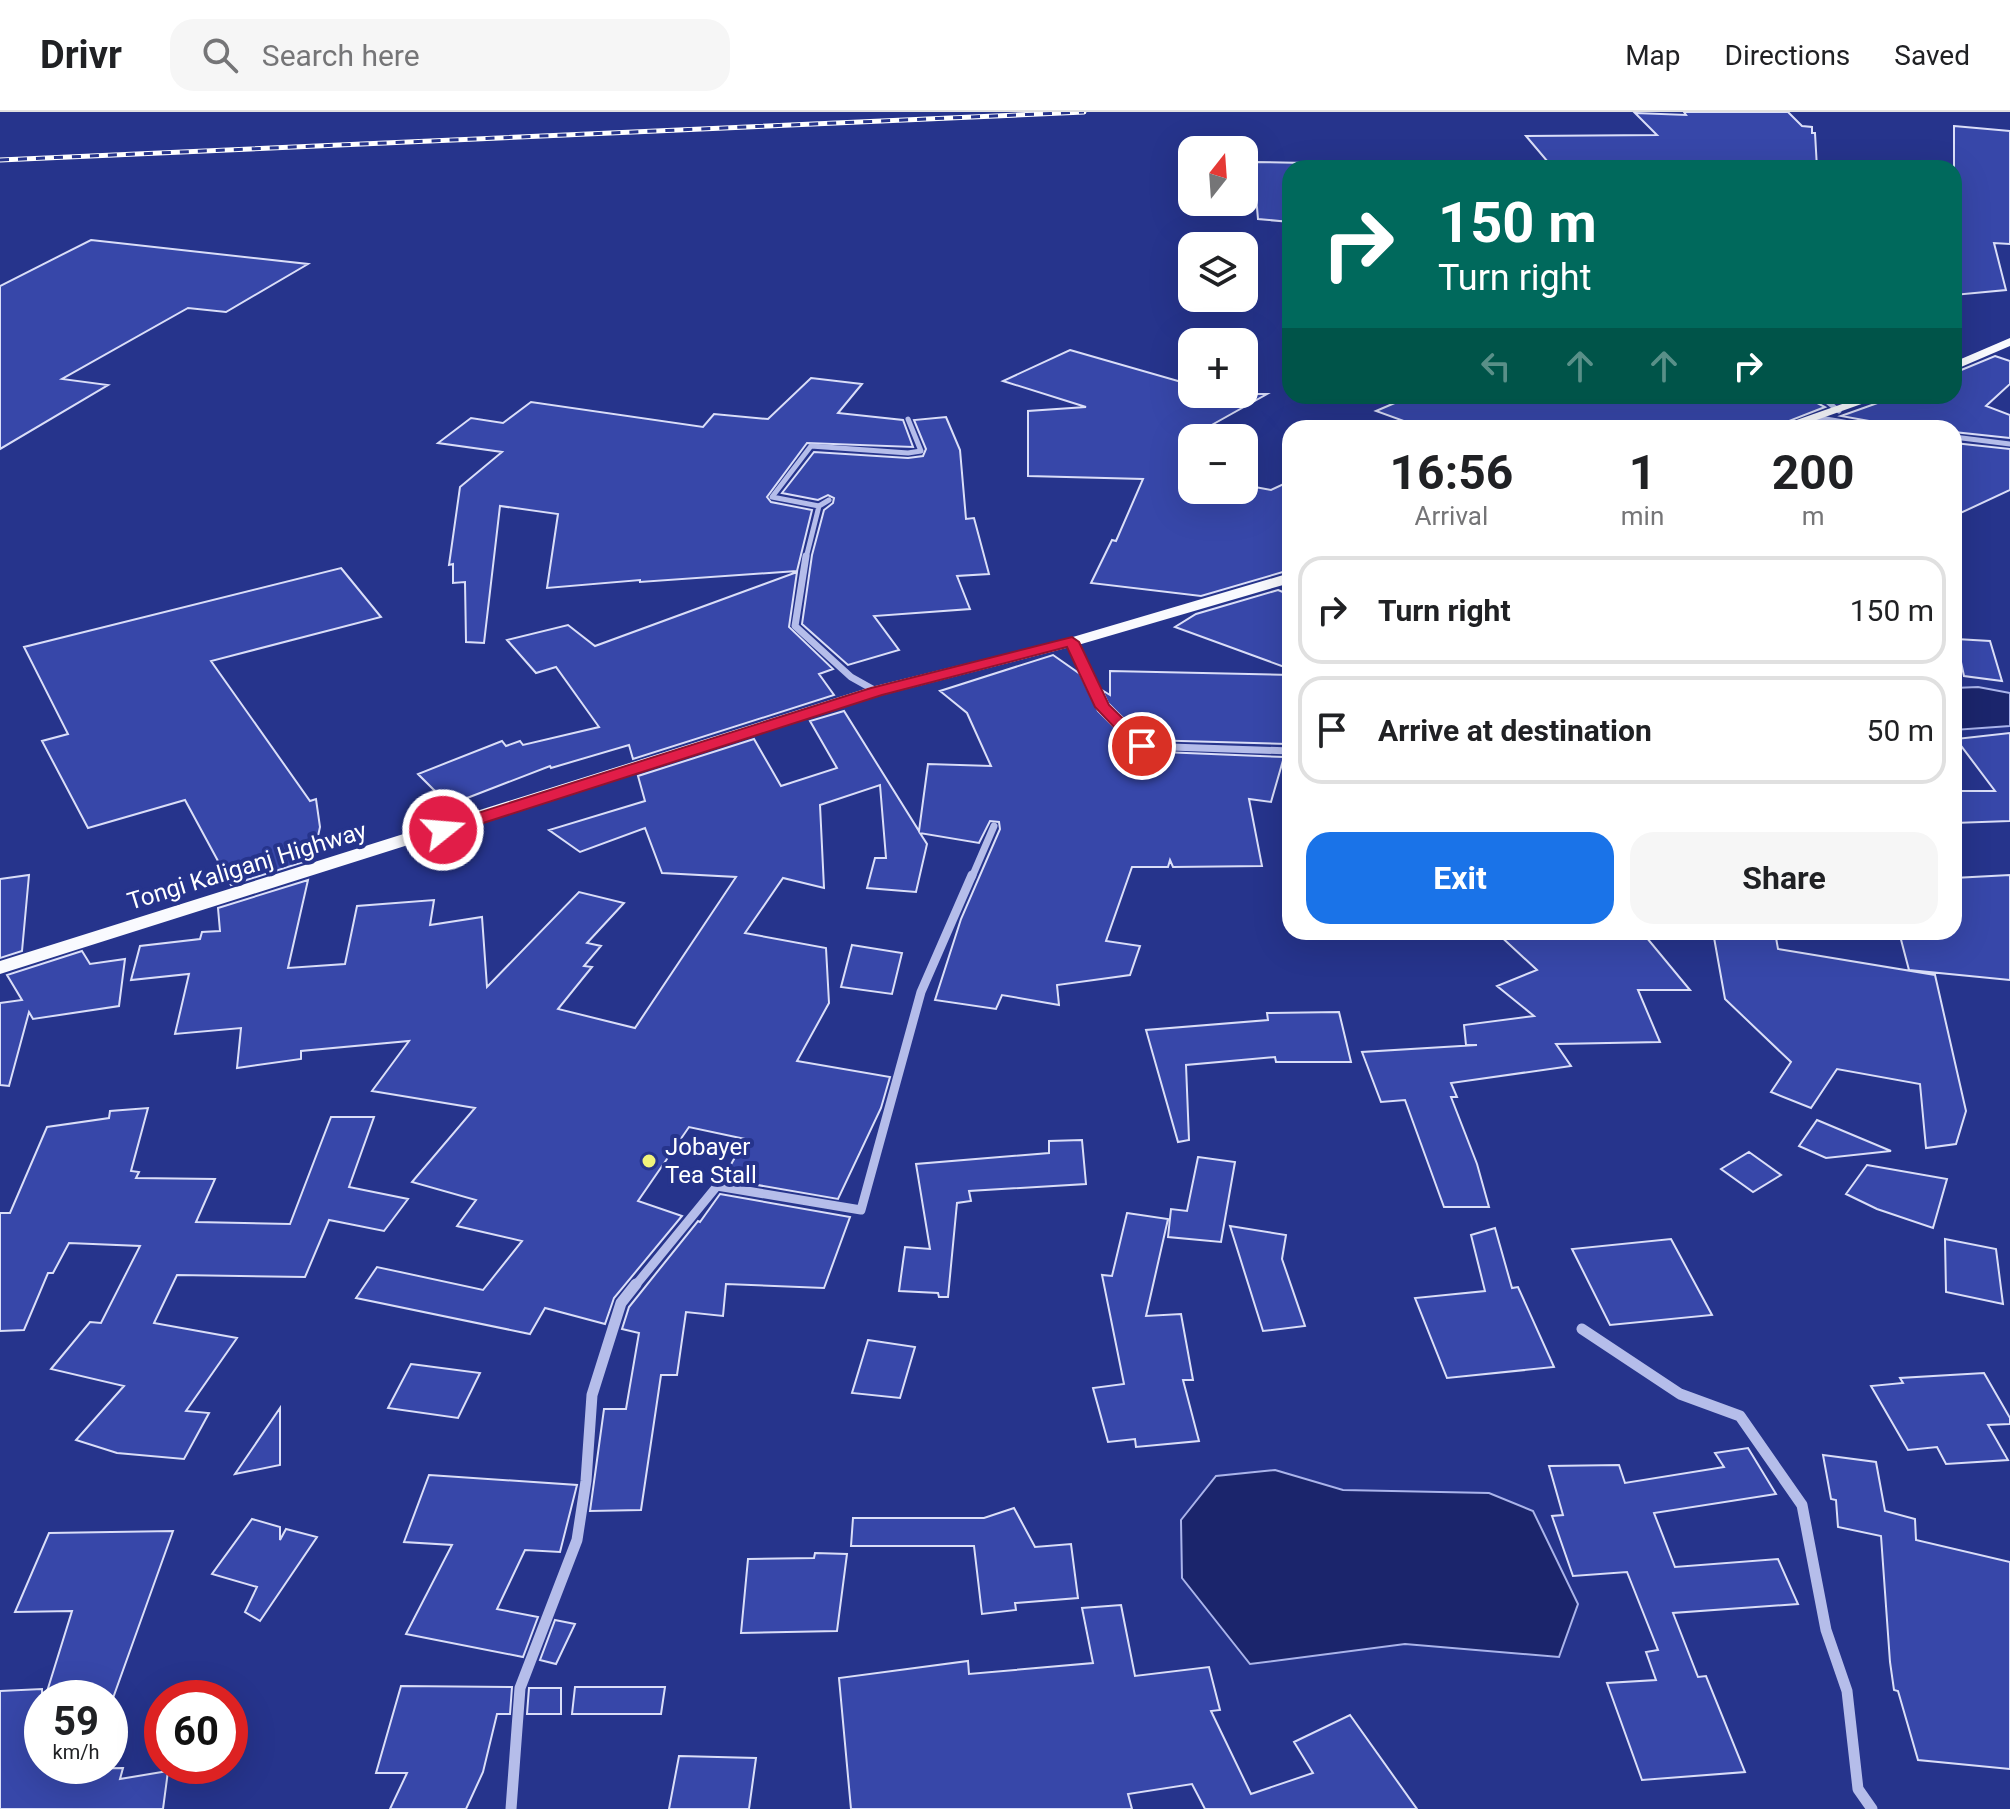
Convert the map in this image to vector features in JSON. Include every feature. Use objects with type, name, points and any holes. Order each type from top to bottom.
[{"type":"main road","points":[[1962,363],[2010,342]]},
{"type":"main road","points":[[1805,420],[1857,404]]},
{"type":"main road","name":"Tongi Kaliganj Highway","points":[[0,968],[877,691],[1072,642],[1282,580]]},
{"type":"street","points":[[1830,404],[1839,411]]},
{"type":"street","points":[[1814,417],[1832,420]]},
{"type":"street","points":[[829,500],[819,506],[772,497],[811,446],[908,453],[921,451],[908,419]]},
{"type":"street","points":[[1962,438],[2010,444]]},
{"type":"street","points":[[819,506],[800,581],[795,626],[851,677],[877,691]]},
{"type":"street","points":[[1072,642],[1103,707],[1142,746],[1282,751]]},
{"type":"street","points":[[511,1809],[520,1688],[577,1540],[586,1481],[592,1395],[621,1303],[717,1186],[861,1210],[921,992],[994,826]]},
{"type":"street","points":[[1582,1329],[1680,1394],[1740,1416],[1802,1505],[1826,1630],[1847,1691],[1858,1789],[1872,1809]]},
{"type":"shaded area","points":[[1978,687],[2010,693],[2010,726],[1962,729],[1962,688]]},
{"type":"shaded area","points":[[1275,1470],[1343,1490],[1489,1493],[1533,1511],[1578,1604],[1559,1657],[1405,1644],[1250,1664],[1182,1578],[1181,1520],[1216,1476]]},
{"type":"building","points":[[1684,112],[1788,112],[1802,126],[1812,127],[1817,160],[1546,160],[1526,136],[1657,135],[1635,113],[1686,115]]},
{"type":"building","points":[[1954,126],[2010,131],[2010,244],[1994,243],[2006,290],[1962,294],[1962,160],[1954,160]]},
{"type":"building","points":[[1258,162],[1282,163],[1282,221],[1258,219]]},
{"type":"building","points":[[91,240],[308,264],[226,312],[188,308],[62,379],[108,385],[0,449],[0,286]]},
{"type":"building","points":[[1070,350],[1178,381],[1178,408],[1242,408],[1213,424],[1178,424],[1178,504],[1258,504],[1258,488],[1271,490],[1282,485],[1282,572],[1201,596],[1091,583],[1112,540],[1116,541],[1143,479],[1028,476],[1028,411],[1086,407],[1003,381]]},
{"type":"building","points":[[1995,356],[2010,361],[2010,384],[1986,406],[2010,415],[2010,438],[1962,433],[1962,420],[1863,420],[1841,416],[1875,404],[1962,404],[1962,370]]},
{"type":"building","points":[[811,378],[862,384],[838,413],[903,420],[913,447],[807,443],[767,497],[771,502],[812,510],[797,571],[547,588],[558,514],[500,506],[484,643],[466,642],[465,582],[453,583],[453,564],[449,565],[460,487],[502,452],[438,443],[471,418],[503,423],[531,402],[703,427],[714,414],[768,419]]},
{"type":"building","points":[[1392,404],[1819,404],[1825,407],[1792,420],[1401,420],[1376,411]]},
{"type":"building","points":[[946,417],[960,450],[966,519],[974,518],[989,574],[957,576],[970,609],[874,616],[899,650],[848,665],[802,624],[812,555],[824,510],[833,503],[834,498],[828,495],[818,500],[782,493],[814,452],[908,458],[923,456],[926,449],[914,420]]},
{"type":"building","points":[[1962,444],[2010,449],[2010,490],[1962,512]]},
{"type":"building","points":[[341,568],[381,617],[211,661],[310,801],[316,799],[320,827],[313,859],[231,885],[185,800],[88,828],[42,741],[68,734],[24,647]]},
{"type":"building","points":[[797,572],[789,627],[833,669],[819,674],[834,695],[633,759],[629,745],[550,766],[449,805],[418,774],[502,741],[506,746],[520,741],[523,745],[599,727],[556,667],[536,673],[507,640],[568,625],[595,646]]},
{"type":"building","points":[[1278,590],[1282,592],[1282,666],[1175,627],[1196,614]]},
{"type":"building","points":[[1962,639],[1990,641],[2002,681],[1964,676]]},
{"type":"building","points":[[1053,655],[1080,674],[1098,711],[1138,751],[1282,757],[1271,802],[1249,799],[1262,866],[1173,867],[1170,860],[1168,867],[1132,867],[1106,941],[1140,946],[1130,975],[1057,985],[1059,1005],[1002,995],[996,1009],[935,1000],[961,919],[1000,829],[999,822],[990,821],[979,843],[920,833],[927,844],[916,892],[867,888],[875,858],[886,858],[880,785],[820,805],[824,888],[783,878],[745,933],[826,948],[829,1003],[797,1061],[890,1077],[881,1108],[838,1199],[723,1179],[745,1139],[689,1127],[638,1201],[682,1216],[614,1298],[605,1324],[545,1308],[530,1334],[356,1298],[377,1267],[483,1290],[522,1241],[457,1226],[476,1200],[412,1182],[475,1108],[372,1091],[409,1041],[301,1051],[301,1059],[237,1068],[241,1028],[175,1034],[189,974],[131,980],[140,946],[200,939],[202,932],[220,931],[218,908],[308,880],[288,968],[345,964],[357,906],[434,900],[430,925],[482,917],[487,987],[579,892],[624,903],[587,943],[601,946],[584,966],[592,967],[558,1009],[635,1028],[736,877],[662,873],[645,828],[580,852],[549,830],[645,801],[638,776],[754,739],[781,786],[837,768],[810,721],[844,711],[919,831],[928,764],[991,766],[967,713],[940,691]]},
{"type":"building","points":[[1110,671],[1282,675],[1282,744],[1145,740],[1108,703],[1102,690],[1110,695]]},
{"type":"building","points":[[2010,733],[2010,821],[1962,823],[1962,791],[1995,791],[1962,747],[1962,738]]},
{"type":"building","points":[[29,875],[22,951],[0,958],[0,879]]},
{"type":"building","points":[[2010,875],[2010,980],[1909,970],[1901,940],[1962,940],[1962,878]]},
{"type":"building","points":[[1505,940],[1649,940],[1690,990],[1638,990],[1660,1042],[1556,1044],[1571,1066],[1451,1083],[1457,1097],[1451,1097],[1477,1164],[1489,1207],[1444,1207],[1405,1100],[1381,1102],[1362,1052],[1477,1045],[1466,1045],[1464,1025],[1534,1016],[1497,986],[1537,970]]},
{"type":"building","points":[[1714,940],[1776,940],[1778,949],[1935,975],[1966,1111],[1956,1144],[1926,1148],[1920,1084],[1837,1069],[1811,1108],[1771,1092],[1791,1062],[1725,999]]},
{"type":"building","points":[[852,945],[902,953],[892,994],[841,987]]},
{"type":"building","points":[[82,951],[90,964],[125,959],[119,1006],[33,1019],[29,1012],[9,1086],[0,1085],[0,1003],[22,1000],[7,975]]},
{"type":"building","points":[[1339,1012],[1351,1062],[1276,1062],[1275,1057],[1186,1065],[1189,1140],[1178,1142],[1146,1030],[1268,1020],[1267,1013]]},
{"type":"building","points":[[148,1108],[131,1171],[139,1172],[136,1178],[215,1179],[196,1222],[290,1224],[331,1117],[374,1117],[349,1187],[408,1199],[384,1231],[329,1220],[305,1277],[177,1275],[154,1323],[237,1338],[186,1411],[209,1413],[184,1459],[117,1453],[76,1440],[124,1386],[51,1369],[90,1322],[101,1323],[140,1246],[69,1243],[53,1273],[48,1273],[24,1330],[0,1331],[0,1213],[10,1213],[47,1127],[109,1118],[110,1111]]},
{"type":"building","points":[[1817,1120],[1891,1151],[1826,1158],[1799,1146]]},
{"type":"building","points":[[1082,1140],[1086,1184],[969,1191],[971,1201],[957,1203],[948,1297],[939,1297],[938,1293],[899,1291],[905,1247],[930,1249],[916,1164],[1049,1153],[1049,1141]]},
{"type":"building","points":[[1749,1152],[1781,1175],[1753,1192],[1721,1169]]},
{"type":"building","points":[[1198,1157],[1235,1162],[1221,1242],[1168,1237],[1171,1209],[1187,1211]]},
{"type":"building","points":[[1867,1165],[1947,1179],[1933,1228],[1877,1209],[1846,1194]]},
{"type":"building","points":[[720,1194],[850,1217],[824,1288],[726,1284],[723,1316],[686,1312],[677,1375],[661,1375],[641,1510],[590,1511],[604,1409],[626,1409],[639,1333],[622,1329],[629,1307]]},
{"type":"building","points":[[1127,1213],[1168,1219],[1146,1316],[1181,1314],[1193,1380],[1183,1380],[1199,1441],[1136,1447],[1135,1439],[1108,1442],[1093,1388],[1124,1384],[1102,1275],[1112,1276]]},
{"type":"building","points":[[1230,1226],[1286,1235],[1282,1259],[1305,1326],[1263,1331]]},
{"type":"building","points":[[1495,1228],[1512,1288],[1518,1287],[1554,1367],[1447,1378],[1415,1298],[1485,1291],[1471,1235]]},
{"type":"building","points":[[1671,1239],[1712,1315],[1610,1325],[1572,1249]]},
{"type":"building","points":[[1945,1239],[1996,1249],[2003,1304],[1946,1292]]},
{"type":"building","points":[[868,1340],[915,1347],[900,1398],[852,1393]]},
{"type":"building","points":[[411,1364],[480,1373],[458,1418],[388,1408]]},
{"type":"building","points":[[1984,1373],[2010,1418],[2010,1424],[1988,1425],[2008,1460],[1946,1464],[1937,1447],[1908,1450],[1871,1386],[1903,1383],[1900,1378]]},
{"type":"building","points":[[280,1408],[280,1465],[235,1474]]},
{"type":"building","points":[[1748,1448],[1776,1494],[1654,1513],[1675,1567],[1778,1559],[1798,1604],[1673,1613],[1698,1677],[1706,1676],[1745,1772],[1642,1780],[1607,1683],[1656,1680],[1646,1652],[1658,1650],[1627,1572],[1573,1576],[1552,1516],[1563,1515],[1549,1466],[1619,1465],[1625,1483],[1724,1467],[1715,1453]]},
{"type":"building","points":[[1823,1455],[1876,1462],[1885,1511],[1915,1519],[1916,1540],[2010,1562],[2010,1769],[1918,1760],[1898,1691],[1894,1690],[1881,1536],[1838,1527],[1836,1500],[1831,1499]]},
{"type":"building","points":[[429,1475],[577,1485],[560,1552],[525,1550],[497,1609],[538,1617],[523,1657],[406,1634],[452,1545],[404,1542]]},
{"type":"building","points":[[1014,1508],[1035,1547],[1071,1544],[1078,1598],[1015,1603],[1016,1610],[982,1614],[974,1546],[851,1546],[853,1518],[984,1518]]},
{"type":"building","points":[[252,1519],[280,1527],[280,1540],[286,1529],[317,1537],[260,1621],[245,1612],[257,1587],[212,1574]]},
{"type":"building","points":[[173,1531],[119,1680],[51,1680],[72,1611],[15,1612],[49,1533]]},
{"type":"building","points":[[815,1553],[847,1554],[837,1631],[741,1633],[748,1559],[814,1558]]},
{"type":"building","points":[[1121,1605],[1135,1676],[1209,1667],[1220,1710],[1211,1711],[1251,1794],[1313,1773],[1294,1742],[1350,1715],[1417,1809],[1205,1809],[1192,1784],[1128,1794],[1132,1809],[851,1809],[839,1678],[968,1661],[969,1674],[1093,1663],[1082,1608]]},
{"type":"building","points":[[555,1620],[575,1624],[556,1664],[540,1660]]},
{"type":"building","points":[[401,1686],[512,1687],[510,1714],[497,1714],[483,1772],[466,1809],[390,1809],[407,1773],[376,1773]]},
{"type":"building","points":[[575,1687],[665,1687],[661,1714],[572,1714]]},
{"type":"building","points":[[529,1688],[561,1688],[561,1714],[527,1714]]},
{"type":"building","points":[[24,1690],[24,1784],[128,1784],[128,1778],[144,1775],[144,1784],[166,1784],[163,1809],[0,1809],[0,1691]]},
{"type":"building","points":[[679,1756],[756,1758],[749,1809],[669,1809]]},
{"type":"railway","points":[[0,160],[1084,112]]},
{"type":"place","name":"Jobayer Tea Stall","points":[[649,1161]]},
{"type":"route","points":[[443,830],[877,691],[1072,642],[1103,707],[1142,746]]}]
